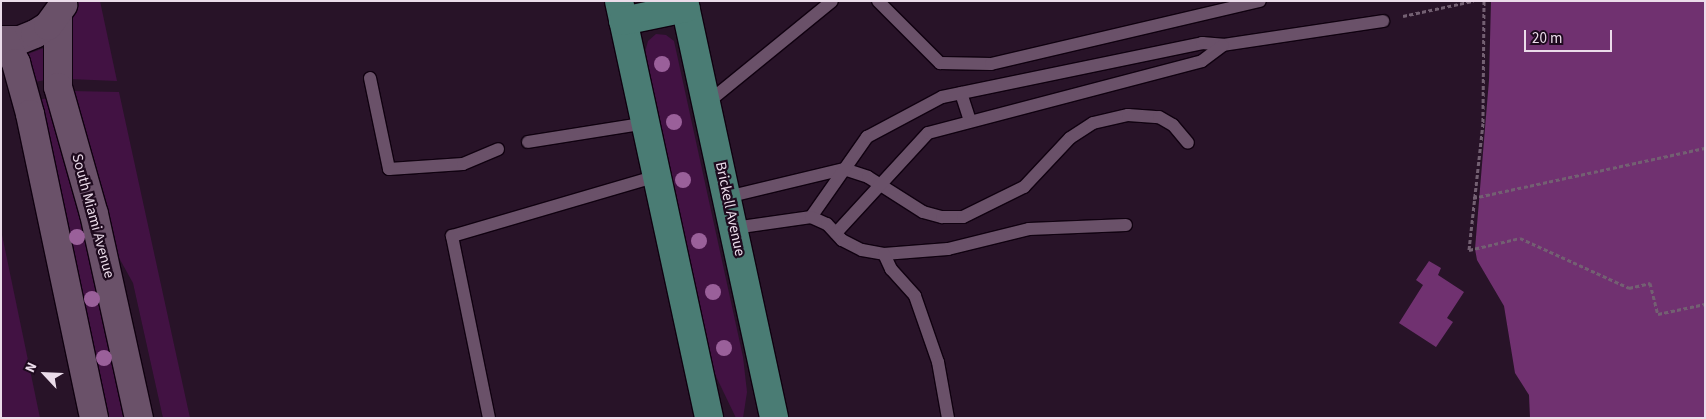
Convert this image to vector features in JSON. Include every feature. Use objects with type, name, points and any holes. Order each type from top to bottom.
[{"type":"main road","name":"Brickell Avenue","points":[[685,4],[774,418]]},
{"type":"main road","points":[[685,4],[621,11],[709,418]]},
{"type":"main road","points":[[62,8],[35,34],[3,40],[16,63],[30,114],[94,418]]},
{"type":"main road","name":"South Miami Avenue","points":[[62,8],[58,87],[96,224],[139,418]]},
{"type":"lane","points":[[707,103],[832,1]]},
{"type":"lane","points":[[878,1],[940,63],[990,64],[1260,1]]},
{"type":"lane","points":[[811,217],[867,137],[942,97],[1202,43],[1223,45],[1384,20]]},
{"type":"lane","points":[[836,233],[928,133],[1202,61],[1223,45]]},
{"type":"lane","points":[[370,78],[389,169],[463,164],[498,149]]},
{"type":"lane","points":[[961,93],[970,121]]},
{"type":"lane","points":[[727,197],[844,169],[881,184],[923,212],[942,217],[963,217],[1024,187],[1070,138],[1093,124],[1128,115],[1159,117],[1173,124],[1188,143]]},
{"type":"lane","points":[[528,142],[646,123]]},
{"type":"lane","points":[[489,418],[452,236],[657,176]]},
{"type":"lane","points":[[734,228],[811,217],[827,224],[836,233],[862,250],[884,254],[948,249],[1029,229],[1126,225]]},
{"type":"lane","points":[[884,254],[891,269],[915,296],[938,362],[948,418]]},
{"type":"path","points":[[1384,20],[1474,1]]},
{"type":"path","points":[[1484,1],[1483,123],[1473,198],[1469,250],[1520,238],[1629,288],[1650,284],[1658,314],[1705,304]]},
{"type":"path","points":[[1473,198],[1705,148]]},
{"type":"shaded area","points":[[79,1],[100,1],[117,81],[69,79],[71,23]]},
{"type":"shaded area","points":[[1491,1],[1705,1],[1705,418],[1530,418],[1529,395],[1515,373],[1504,306],[1477,260],[1475,249],[1489,80]]},
{"type":"shaded area","points":[[656,34],[666,35],[674,41],[743,357],[747,392],[743,418],[736,418],[712,368],[645,52],[648,41]]},
{"type":"shaded area","points":[[44,48],[45,80],[35,82],[25,55]]},
{"type":"shaded area","points":[[71,91],[119,92],[190,418],[163,418],[133,283],[113,247]]},
{"type":"shaded area","points":[[47,98],[91,253],[130,418],[104,418],[39,100]]},
{"type":"shaded area","points":[[1,230],[40,418],[1,418]]},
{"type":"shaded area","points":[[1429,261],[1441,268],[1438,275],[1464,292],[1447,318],[1453,322],[1436,347],[1399,323],[1423,285],[1416,280]]}]
